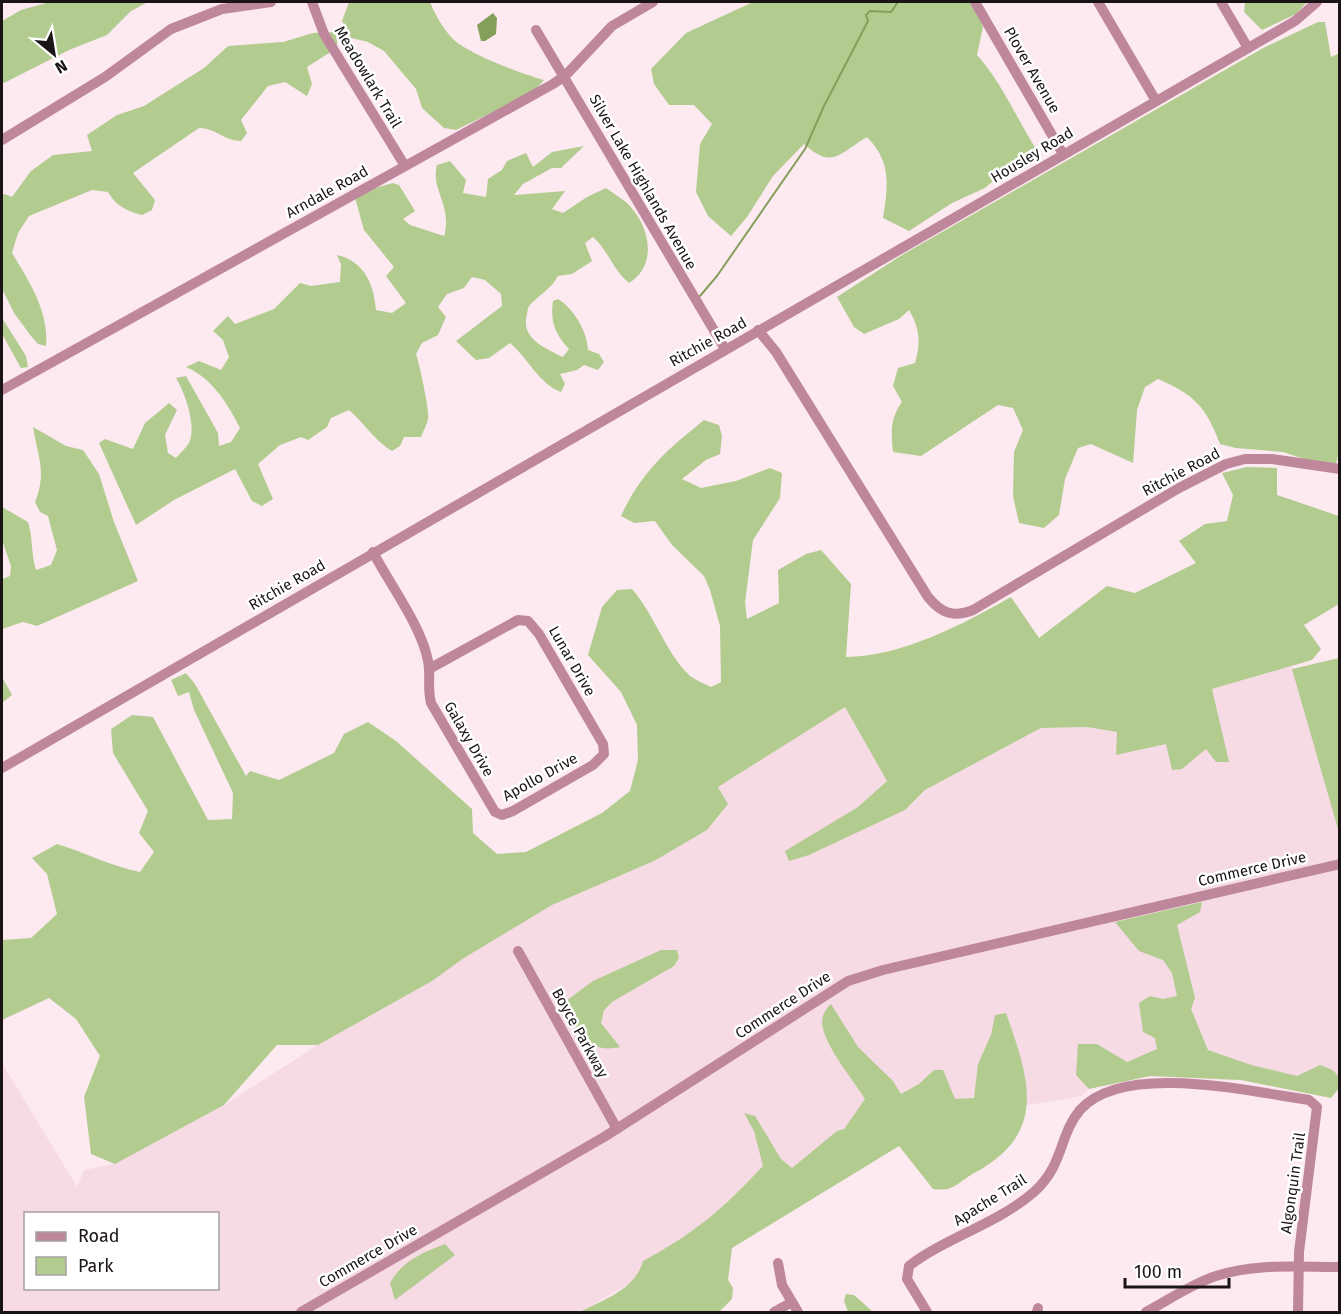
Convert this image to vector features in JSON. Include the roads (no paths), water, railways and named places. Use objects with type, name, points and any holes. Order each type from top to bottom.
[{"type":"street","points":[[2,140],[113,71],[154,39],[187,21],[222,9],[271,2]]},
{"type":"street","name":"Meadowlark Trail","points":[[312,2],[324,34],[405,166]]},
{"type":"street","name":"Arndale Road","points":[[2,390],[565,76],[612,26],[652,2]]},
{"type":"street","name":"Plover Avenue","points":[[975,2],[1063,154]]},
{"type":"street","points":[[1098,2],[1156,101]]},
{"type":"street","points":[[1221,2],[1248,48]]},
{"type":"street","name":"Housley Road","points":[[758,330],[1295,21],[1317,2]]},
{"type":"street","name":"Silver Lake Highlands Avenue","points":[[536,30],[725,349]]},
{"type":"street","name":"Ritchie Road","points":[[2,768],[758,330],[776,352],[928,597],[942,611],[952,615],[973,610],[1179,488],[1226,464],[1245,459],[1272,459],[1340,470]]},
{"type":"street","name":"Galaxy Drive","points":[[373,552],[423,643],[429,669],[427,683],[431,703],[490,807]]},
{"type":"street","name":"Lunar Drive","points":[[429,669],[459,655],[518,620],[532,623],[603,744],[602,756]]},
{"type":"street","name":"Apollo Drive","points":[[490,807],[498,814],[506,814],[593,765],[602,756]]},
{"type":"street","name":"Commerce Drive","points":[[301,1312],[617,1129],[832,990],[863,975],[1340,864]]},
{"type":"street","name":"Boyce Parkway","points":[[518,951],[617,1129]]},
{"type":"street","name":"Apache Trail","points":[[927,1312],[907,1278],[909,1266],[1017,1204],[1035,1191],[1056,1164],[1075,1117],[1097,1096],[1132,1086],[1172,1082],[1307,1100]]},
{"type":"street","name":"Algonquin Trail","points":[[1298,1312],[1298,1267],[1319,1113],[1316,1104],[1307,1100]]},
{"type":"street","points":[[778,1263],[778,1274],[798,1312]]},
{"type":"street","points":[[1146,1312],[1190,1287],[1217,1276],[1245,1269],[1340,1267]]},
{"type":"street","points":[[774,1312],[792,1302]]},
{"type":"waterway","points":[[700,296],[717,276],[805,149],[824,106],[868,21],[866,15],[870,11],[891,12],[898,2]]}]
